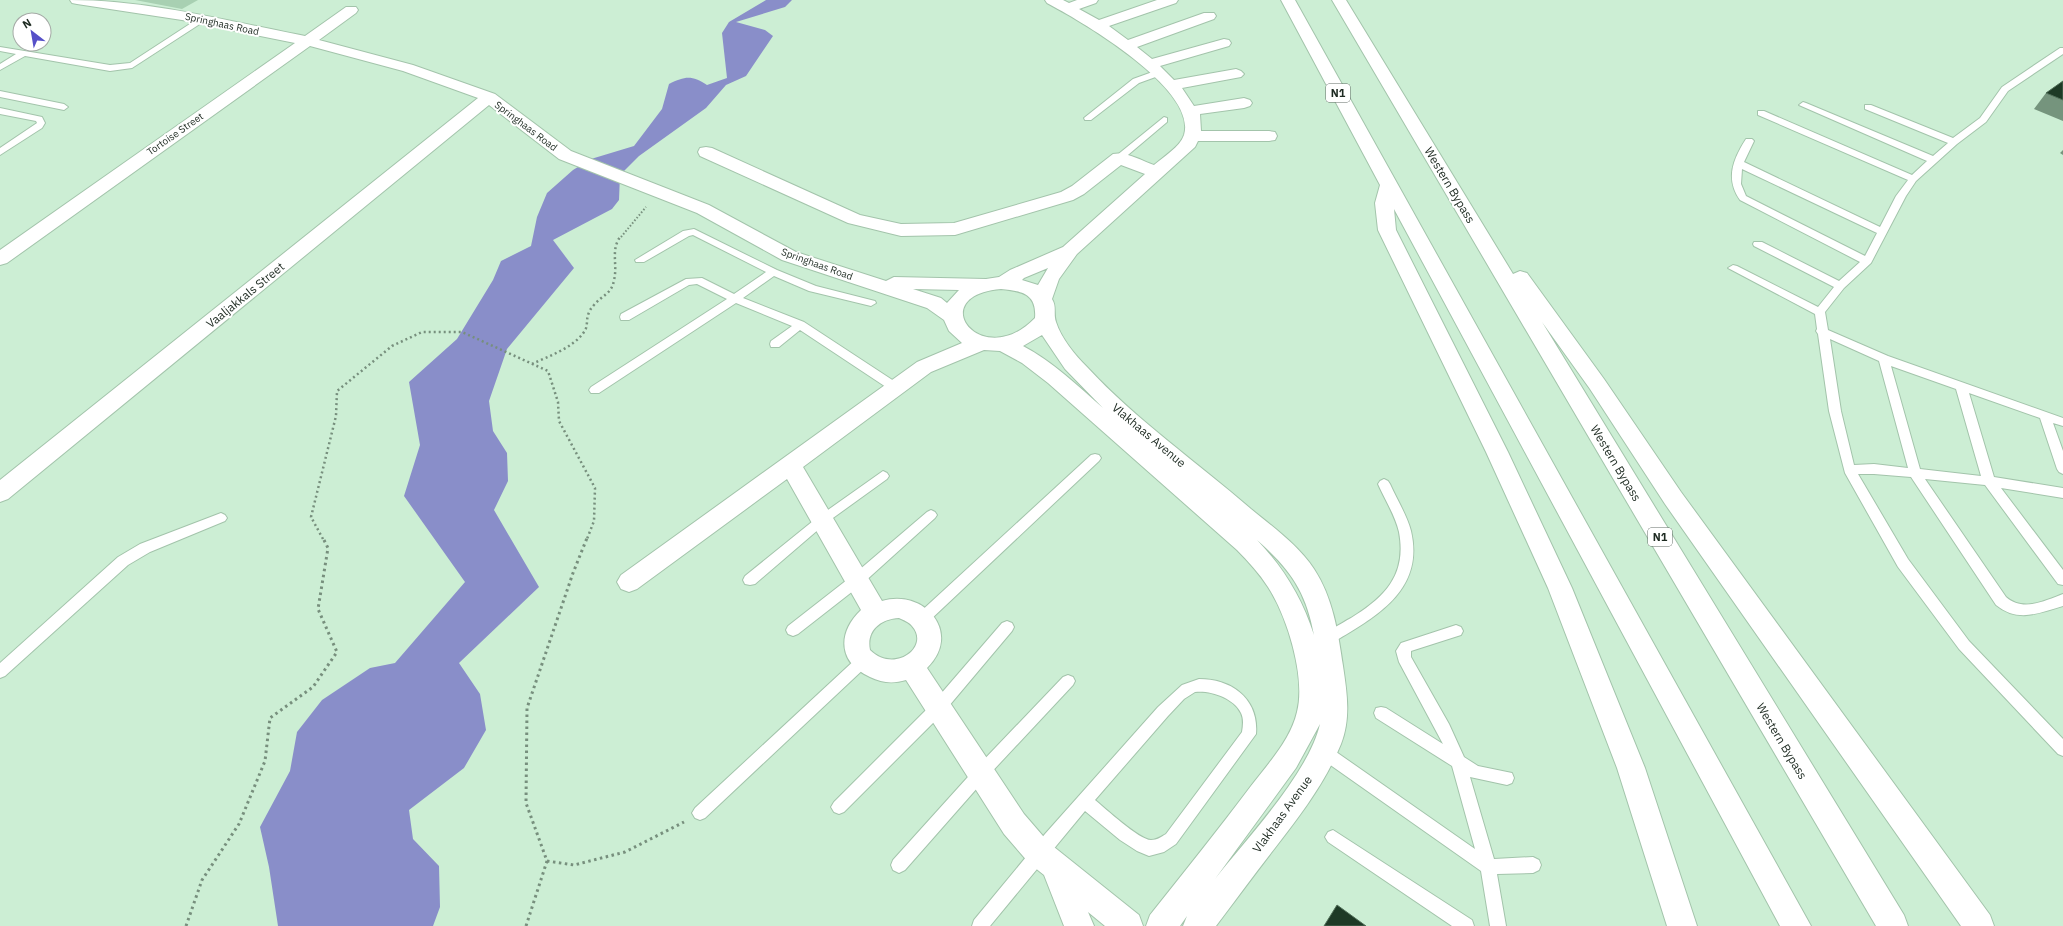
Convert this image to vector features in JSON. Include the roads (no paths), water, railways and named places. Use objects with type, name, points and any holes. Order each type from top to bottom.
[{"type":"main road","name":"Springhaas Road","points":[[77,0],[182,16],[307,41],[408,68],[489,97],[565,155],[703,209],[789,256],[934,303],[955,322]]},
{"type":"main road","points":[[924,366],[994,343],[1029,335],[1043,310],[1050,278],[1070,250],[1188,143],[1192,136],[1194,130],[1191,111],[1170,85],[1154,69],[1125,46],[1096,26],[1068,8],[1052,0]]},
{"type":"main road","points":[[1068,8],[1091,0]]},
{"type":"main road","points":[[1096,26],[1171,0]]},
{"type":"main road","name":"N1","points":[[1288,0],[1796,926]]},
{"type":"main road","name":"Western Bypass","points":[[1339,0],[1893,926]]},
{"type":"main road","name":"Tortoise Street","points":[[0,258],[351,10]]},
{"type":"main road","points":[[1125,46],[1209,16]]},
{"type":"main road","points":[[1154,69],[1224,43]]},
{"type":"main road","points":[[1170,85],[1236,74]]},
{"type":"main road","name":"Vaaljakkals Street","points":[[0,493],[489,97]]},
{"type":"main road","points":[[1191,111],[1244,103]]},
{"type":"main road","points":[[1192,136],[1269,136]]},
{"type":"main road","points":[[1428,147],[1597,384],[1678,504],[1979,926]]},
{"type":"main road","points":[[706,152],[854,218],[901,230],[919,231],[955,230],[1067,196],[1078,190],[1120,158],[1156,172]]},
{"type":"main road","points":[[1389,185],[1384,203],[1387,230],[1497,452],[1560,588],[1631,768],[1682,926]]},
{"type":"main road","points":[[629,582],[896,388],[924,366],[955,322],[955,306],[963,296],[975,289],[997,284],[1070,250]]},
{"type":"main road","points":[[869,282],[997,284],[1020,286],[1032,291],[1043,310]]},
{"type":"main road","name":"Vlakhaas Avenue","points":[[1043,310],[1062,350],[1093,386],[1295,562],[1311,585],[1325,619],[1336,705],[1333,726],[1324,752],[1304,787],[1198,926]]},
{"type":"main road","points":[[955,322],[967,337],[994,343]]},
{"type":"main road","name":"Vlakhaas Avenue","points":[[994,343],[1029,358],[1055,378],[1245,543],[1280,584],[1292,609],[1302,638],[1310,679],[1311,710],[1301,736],[1275,776],[1160,926]]},
{"type":"main road","points":[[790,465],[876,613]]},
{"type":"main road","points":[[901,608],[913,611],[923,618],[929,627],[931,638],[928,649],[922,659],[912,667],[899,671],[886,672],[873,669],[863,662],[857,652],[857,635],[866,620],[876,613],[889,609],[901,608]]},
{"type":"main road","points":[[912,667],[1014,824],[1047,860],[1128,926]]},
{"type":"main road","points":[[1047,860],[1079,926]]},
{"type":"lane","points":[[0,49],[110,68],[121,68],[132,65],[202,20]]},
{"type":"lane","points":[[2063,50],[2005,89],[1983,120],[1954,142],[1913,179],[1901,196],[1867,261],[1840,286],[1820,312],[1821,331],[1834,411],[1849,470],[1903,563],[1964,645],[2063,749]]},
{"type":"lane","points":[[0,67],[24,53]]},
{"type":"lane","points":[[1088,118],[1154,69]]},
{"type":"lane","points":[[0,94],[64,107]]},
{"type":"lane","points":[[1803,106],[1933,160]]},
{"type":"lane","points":[[1868,107],[1954,142]]},
{"type":"lane","points":[[0,111],[39,119],[41,123],[40,126],[0,152]]},
{"type":"lane","points":[[1761,113],[1913,179]]},
{"type":"lane","points":[[1120,158],[1164,120]]},
{"type":"lane","points":[[1749,141],[1738,163],[1734,181],[1740,194],[1745,200],[1867,261]]},
{"type":"lane","points":[[1738,163],[1815,201],[1883,232]]},
{"type":"lane","points":[[640,260],[686,233],[694,232],[773,272],[813,289],[871,303]]},
{"type":"lane","points":[[1758,244],[1840,286]]},
{"type":"lane","points":[[1733,268],[1820,312]]},
{"type":"lane","points":[[595,390],[735,299],[773,272]]},
{"type":"lane","points":[[624,317],[686,282],[698,280],[735,299],[800,325],[896,388]]},
{"type":"lane","points":[[775,344],[800,325]]},
{"type":"lane","points":[[1821,331],[1884,359],[2063,422]]},
{"type":"lane","points":[[1884,359],[1916,475],[2005,606],[2014,611],[2024,611],[2063,600]]},
{"type":"lane","points":[[1961,385],[1989,481],[2063,580]]},
{"type":"lane","points":[[2045,416],[2063,469]]},
{"type":"lane","points":[[923,618],[1095,458]]},
{"type":"lane","points":[[1849,470],[1874,469],[1916,475],[1989,481],[2063,493]]},
{"type":"lane","points":[[750,580],[822,520],[883,476]]},
{"type":"lane","points":[[1302,638],[1327,639],[1375,609],[1394,592],[1401,582],[1407,548],[1404,530],[1384,484]]},
{"type":"lane","points":[[793,630],[857,580],[931,515]]},
{"type":"lane","points":[[0,672],[123,561],[145,548],[221,518]]},
{"type":"lane","points":[[839,807],[938,708],[1008,627]]},
{"type":"lane","points":[[1456,631],[1406,648],[1403,651],[1404,658],[1444,729],[1459,763],[1488,867],[1498,926]]},
{"type":"lane","points":[[700,813],[863,662]]},
{"type":"lane","points":[[899,865],[981,773],[1068,681]]},
{"type":"lane","points":[[980,926],[1047,860],[1085,800],[1173,701],[1192,686],[1207,685],[1219,688],[1239,700],[1248,709],[1251,718],[1249,734],[1171,839],[1161,846],[1149,848],[1137,842],[1085,800]]},
{"type":"lane","points":[[1381,713],[1474,772],[1507,778]]},
{"type":"lane","points":[[1324,752],[1488,867],[1533,865]]},
{"type":"lane","points":[[1333,837],[1466,926]]},
{"type":"water","points":[[766,0],[792,0],[785,7],[736,22],[765,30],[773,36],[746,76],[726,85],[706,108],[639,156],[620,175],[619,200],[612,209],[553,240],[574,268],[507,349],[489,401],[493,431],[507,453],[508,481],[494,510],[539,587],[459,663],[480,694],[486,730],[464,768],[409,810],[413,839],[439,866],[440,907],[433,926],[278,926],[269,867],[260,827],[290,771],[297,732],[322,700],[370,668],[395,663],[465,582],[404,496],[420,445],[409,382],[457,339],[493,280],[501,261],[531,246],[537,217],[547,193],[573,170],[591,159],[634,146],[662,109],[669,84],[684,78],[693,78],[707,85],[727,78],[722,33],[729,22]]}]
